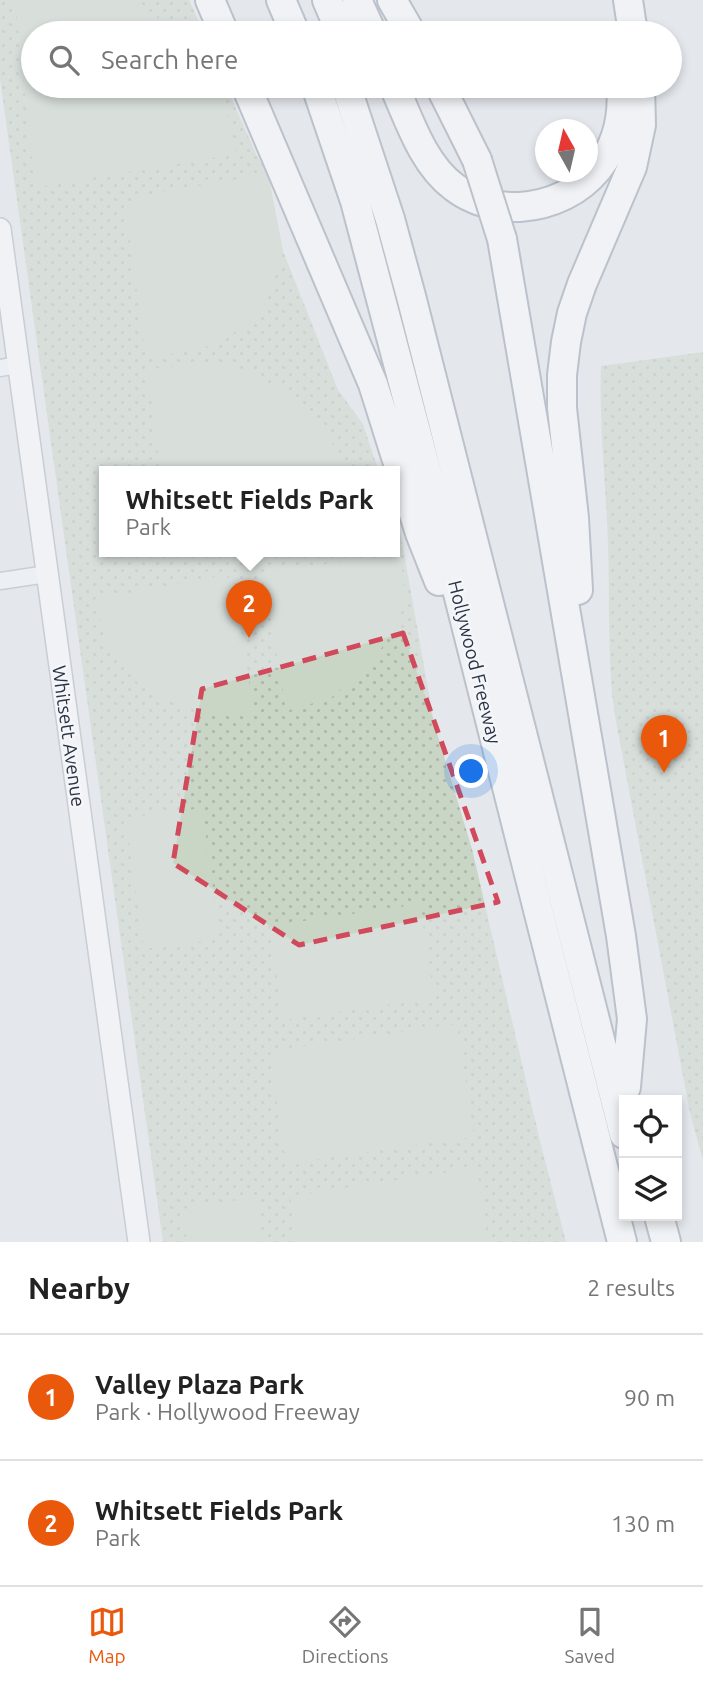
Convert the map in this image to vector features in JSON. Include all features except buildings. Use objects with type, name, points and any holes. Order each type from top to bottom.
[{"type":"highway","points":[[210,0],[219,21]]},
{"type":"highway","points":[[281,0],[290,21]]},
{"type":"highway","points":[[299,0],[308,21]]},
{"type":"highway","points":[[312,0],[321,21]]},
{"type":"highway","points":[[327,0],[336,21]]},
{"type":"highway","points":[[357,0],[367,21]]},
{"type":"highway","points":[[392,0],[404,21]]},
{"type":"highway","points":[[608,0],[611,21]]},
{"type":"highway","points":[[628,0],[631,21]]},
{"type":"highway","points":[[251,98],[373,384],[399,466]]},
{"type":"highway","name":"Hollywood Freeway","points":[[320,98],[355,201],[622,1242]]},
{"type":"highway","points":[[337,98],[369,189],[404,312],[620,1158]]},
{"type":"highway","points":[[350,98],[390,219],[415,309],[619,1114]]},
{"type":"highway","points":[[365,98],[421,278],[628,1094]]},
{"type":"highway","points":[[399,98],[416,135],[442,175],[454,187],[472,198],[516,207],[552,201],[583,184],[594,174],[609,151],[620,124],[622,98]]},
{"type":"highway","points":[[446,98],[477,160],[502,239],[582,697],[632,1019],[628,1094]]},
{"type":"highway","points":[[582,697],[574,518],[562,408],[562,375],[572,313],[635,156],[641,125],[640,98]]},
{"type":"highway","points":[[400,468],[421,533],[484,698]]},
{"type":"highway","points":[[636,1221],[642,1242]]},
{"type":"highway","points":[[646,1221],[652,1242]]},
{"type":"highway","points":[[660,1221],[666,1242]]},
{"type":"main road","name":"Whitsett Avenue","points":[[0,229],[9,367],[47,574],[139,1242]]},
{"type":"street","points":[[0,580],[47,574]]},
{"type":"highlighted area","points":[[403,633],[498,902],[299,945],[173,863],[202,689]]},
{"type":"green space","points":[[0,0],[189,0],[199,21],[21,21],[21,98],[231,98],[256,154],[268,174],[283,251],[338,390],[363,424],[377,466],[99,466],[99,557],[400,557],[400,533],[434,723],[472,849],[566,1242],[163,1242],[0,79]]},
{"type":"green space","points":[[15,0],[127,0],[151,12],[161,21],[21,21],[21,56]]},
{"type":"green space","points":[[26,98],[221,98],[228,115],[236,154],[44,186],[34,177]]},
{"type":"green space","points":[[268,174],[283,251],[261,313],[218,344],[146,359],[126,212],[139,196]]},
{"type":"green space","points":[[703,352],[703,1161],[690,1113],[614,711],[610,670],[601,366]]},
{"type":"green space","points":[[192,365],[236,366],[295,397],[339,452],[344,466],[160,466],[147,369]]},
{"type":"green space","points":[[400,556],[404,600],[395,627],[372,663],[331,698],[286,711],[265,579],[272,570]]},
{"type":"green space","points":[[225,575],[234,583],[254,713],[212,714],[165,700],[133,679],[107,642],[95,599]]},
{"type":"green space","points":[[202,808],[220,939],[144,949],[126,818]]},
{"type":"green space","points":[[420,904],[434,998],[283,1020],[270,926]]},
{"type":"green space","points":[[457,1024],[474,1137],[286,1164],[270,1051]]},
{"type":"green space","points":[[477,1168],[488,1242],[297,1242],[290,1196]]},
{"type":"green space","points":[[257,1197],[263,1242],[187,1242],[182,1209]]},
{"type":"place","name":"Whitsett Fields Park","points":[[249,638]]},
{"type":"place","name":"Valley Plaza Park","points":[[664,773]]}]
